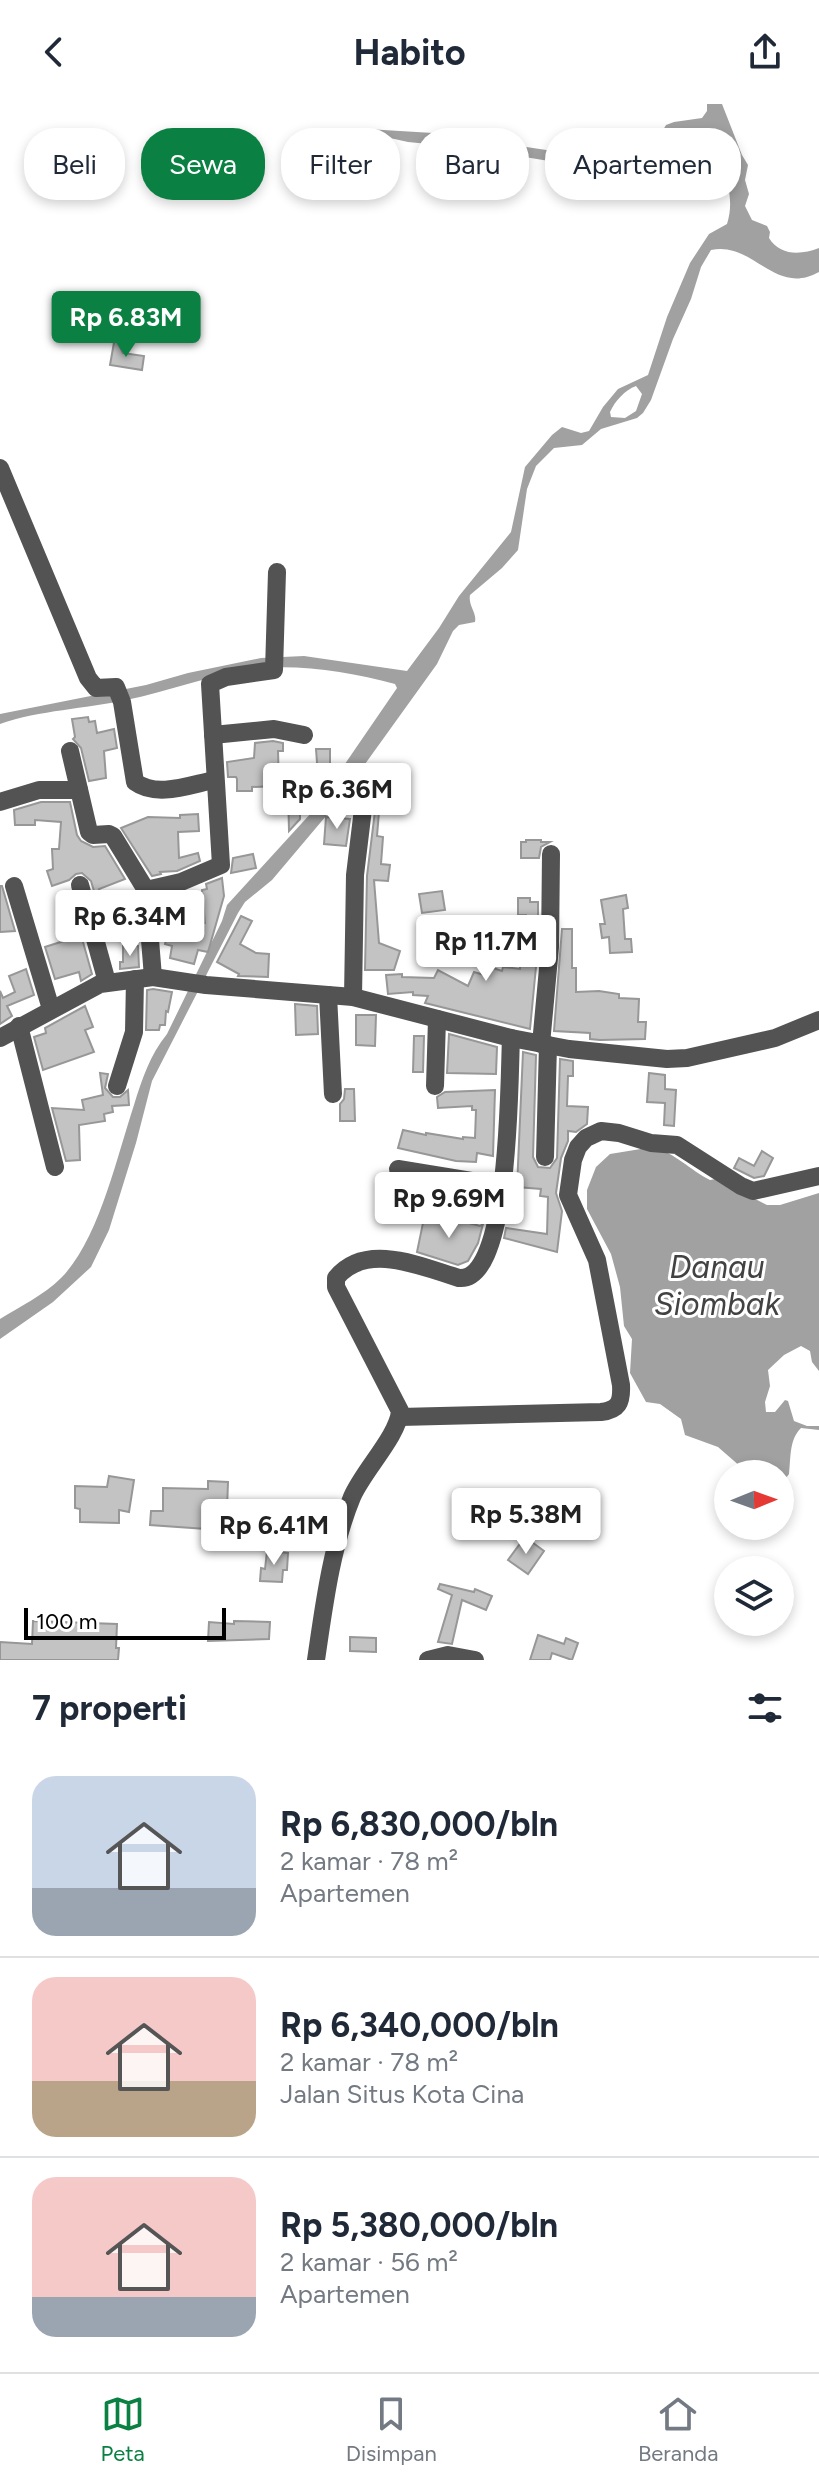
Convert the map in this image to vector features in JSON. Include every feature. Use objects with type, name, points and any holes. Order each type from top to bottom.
[{"type":"street","points":[[0,468],[88,678],[96,688],[119,695],[136,784],[157,790],[214,780]]},
{"type":"street","points":[[146,890],[181,882],[221,865],[214,780],[212,682],[274,661],[277,572]]},
{"type":"street","points":[[213,735],[274,729],[304,735]]},
{"type":"street","points":[[70,751],[89,832],[113,836],[146,890],[144,978],[134,1032],[117,1086]]},
{"type":"street","points":[[0,802],[39,790],[79,790]]},
{"type":"street","points":[[353,997],[355,875],[363,809]]},
{"type":"street","points":[[545,1157],[544,1045],[550,947],[551,854]]},
{"type":"street","points":[[80,885],[107,982]]},
{"type":"street","points":[[14,886],[51,1009]]},
{"type":"street","points":[[0,1038],[107,982],[144,978],[353,997],[544,1045],[678,1059],[775,1038],[819,1020]]},
{"type":"street","points":[[328,995],[333,1094]]},
{"type":"street","points":[[435,1086],[437,1019]]},
{"type":"street","points":[[19,1026],[55,1167]]},
{"type":"street","points":[[316,1660],[327,1586],[347,1509],[358,1484],[400,1417],[398,1403],[336,1287],[336,1278],[344,1269],[381,1257],[459,1278],[470,1277],[480,1269],[490,1245],[502,1186],[511,1038]]},
{"type":"street","points":[[400,1417],[601,1412],[614,1410],[618,1406],[622,1395],[621,1385],[597,1260],[568,1195],[573,1160],[586,1138],[601,1131],[651,1143],[677,1145],[753,1191],[819,1176]]},
{"type":"street","points":[[398,1169],[502,1186]]},
{"type":"street","points":[[430,1654],[475,1660]]},
{"type":"water","points":[[707,104],[722,104],[731,128],[664,128],[674,122],[702,118]]},
{"type":"water","points":[[400,131],[416,132],[416,143],[400,140]]},
{"type":"water","points":[[529,147],[545,150],[545,160],[529,158]]},
{"type":"water","points":[[741,152],[748,165],[745,180],[749,194],[745,206],[752,220],[767,226],[769,238],[785,251],[798,253],[819,248],[819,272],[803,278],[789,278],[740,253],[726,249],[711,250],[701,267],[651,400],[643,413],[637,418],[601,429],[582,445],[554,448],[536,466],[527,489],[518,550],[470,595],[475,622],[459,625],[453,631],[437,664],[337,803],[272,880],[245,902],[238,913],[152,1081],[109,1230],[91,1267],[53,1302],[0,1339],[0,1319],[61,1278],[86,1242],[105,1196],[147,1068],[167,1034],[227,905],[312,812],[397,688],[395,684],[330,671],[263,668],[228,673],[126,700],[0,724],[0,714],[261,658],[304,656],[407,671],[459,596],[511,532],[525,467],[562,427],[581,433],[589,431],[618,389],[648,375],[667,317],[690,263],[709,234],[727,224],[730,200],[741,200]],"holes":[[[636,386],[642,394],[636,411],[625,418],[611,417],[610,412],[621,396]]]},
{"type":"water","name":"Danau Siombak","points":[[653,1147],[710,1180],[716,1179],[767,1205],[780,1205],[819,1193],[819,1371],[812,1362],[810,1351],[801,1346],[784,1355],[768,1370],[770,1386],[765,1402],[766,1412],[775,1412],[785,1400],[794,1421],[819,1426],[819,1430],[801,1428],[792,1443],[790,1460],[733,1460],[718,1447],[685,1435],[681,1419],[660,1404],[646,1402],[630,1373],[632,1339],[624,1326],[620,1287],[611,1254],[587,1209],[587,1190],[596,1167],[610,1154]]},
{"type":"building","points":[[115,337],[123,353],[144,356],[142,370],[110,365]]},
{"type":"building","points":[[88,717],[89,722],[95,721],[97,733],[114,729],[117,748],[104,751],[106,778],[89,781],[81,748],[73,739],[72,719]]},
{"type":"building","points":[[255,743],[283,743],[283,751],[278,751],[279,786],[237,791],[236,777],[228,777],[227,762],[254,758]]},
{"type":"building","points":[[316,749],[330,749],[330,775],[318,776]]},
{"type":"building","points":[[309,788],[310,811],[300,811],[300,819],[289,831],[288,789]]},
{"type":"building","points":[[41,802],[70,802],[81,841],[93,847],[105,846],[125,879],[99,889],[101,895],[96,898],[91,881],[82,873],[52,886],[47,871],[53,869],[52,849],[59,849],[61,822],[35,820],[35,825],[15,825],[14,810]]},
{"type":"building","points":[[375,811],[379,812],[377,836],[383,837],[381,864],[390,865],[388,881],[374,880],[379,943],[400,951],[394,970],[365,970],[367,876]]},
{"type":"building","points":[[198,814],[199,831],[178,832],[179,858],[198,853],[200,861],[177,871],[152,876],[121,828],[148,817],[180,818],[180,815]]},
{"type":"building","points":[[326,817],[350,819],[346,846],[324,844]]},
{"type":"building","points":[[521,842],[550,842],[541,847],[539,858],[521,858]]},
{"type":"building","points":[[253,854],[256,868],[231,873],[233,858]]},
{"type":"building","points":[[222,878],[224,896],[208,952],[198,950],[194,964],[170,958],[172,946],[165,944],[172,917],[205,923],[202,890],[207,889],[206,884]]},
{"type":"building","points":[[2,886],[15,931],[0,932]]},
{"type":"building","points":[[442,891],[445,910],[422,913],[419,894]]},
{"type":"building","points":[[626,895],[628,908],[623,909],[625,939],[631,939],[632,952],[610,953],[609,937],[602,938],[600,924],[605,924],[601,900]]},
{"type":"building","points":[[518,898],[538,902],[538,946],[530,1029],[425,1003],[428,996],[413,995],[413,992],[388,994],[386,975],[434,978],[438,970],[468,986],[474,972],[484,975],[487,966],[502,971],[503,967],[520,969],[521,938],[526,938],[526,915],[518,915]]},
{"type":"building","points":[[74,910],[92,974],[81,981],[79,972],[55,979],[45,947],[70,939],[62,914]]},
{"type":"building","points":[[241,916],[252,921],[240,944],[256,953],[269,954],[268,977],[238,976],[217,962]]},
{"type":"building","points":[[562,929],[572,929],[572,968],[576,968],[576,992],[599,991],[619,994],[619,998],[639,999],[638,1022],[646,1022],[645,1039],[600,1040],[590,1039],[590,1033],[554,1031]]},
{"type":"building","points":[[123,946],[138,946],[139,967],[120,969]]},
{"type":"building","points":[[26,969],[34,995],[7,1006],[12,1016],[0,1024],[0,991],[3,998],[15,992],[9,976]]},
{"type":"building","points":[[147,990],[172,992],[165,1025],[160,1025],[159,1030],[146,1030]]},
{"type":"building","points":[[295,1004],[317,1006],[318,1034],[296,1035]]},
{"type":"building","points":[[85,1006],[93,1027],[85,1030],[94,1052],[43,1070],[34,1037],[46,1033],[45,1028]]},
{"type":"building","points":[[356,1015],[376,1015],[375,1046],[356,1045]]},
{"type":"building","points":[[449,1034],[497,1047],[496,1074],[447,1073]]},
{"type":"building","points":[[414,1036],[424,1036],[423,1072],[413,1072]]},
{"type":"building","points":[[523,1052],[536,1055],[533,1157],[538,1167],[550,1168],[557,1158],[560,1059],[573,1061],[573,1076],[568,1076],[567,1106],[588,1107],[587,1124],[576,1132],[568,1131],[568,1141],[561,1158],[556,1193],[562,1211],[557,1252],[504,1238],[506,1228],[547,1234],[548,1197],[540,1196],[541,1189],[517,1187]]},
{"type":"building","points":[[100,1073],[108,1074],[105,1088],[113,1097],[120,1097],[128,1090],[129,1105],[112,1106],[113,1112],[104,1114],[105,1121],[79,1125],[80,1160],[66,1161],[52,1108],[84,1110],[82,1100],[103,1095]]},
{"type":"building","points":[[649,1073],[665,1075],[665,1089],[676,1090],[674,1126],[664,1125],[665,1103],[647,1102]]},
{"type":"building","points":[[345,1089],[354,1089],[355,1121],[340,1121],[340,1104]]},
{"type":"building","points":[[495,1090],[493,1156],[477,1153],[476,1162],[456,1161],[398,1148],[403,1130],[426,1135],[475,1138],[476,1110],[472,1110],[472,1106],[438,1108],[437,1097],[445,1092]]},
{"type":"building","points":[[762,1151],[773,1158],[764,1176],[754,1178],[734,1168],[739,1158],[754,1166]]},
{"type":"building","points":[[446,1217],[480,1226],[483,1224],[478,1243],[468,1261],[458,1265],[417,1252],[424,1218],[445,1221]]},
{"type":"building","points":[[109,1476],[134,1480],[129,1512],[119,1510],[119,1523],[80,1522],[80,1509],[75,1508],[75,1486],[107,1487]]},
{"type":"building","points":[[208,1481],[228,1482],[227,1510],[250,1511],[250,1518],[293,1519],[297,1502],[322,1507],[316,1535],[277,1526],[276,1534],[150,1525],[151,1511],[163,1511],[163,1488],[208,1489]]},
{"type":"building","points":[[525,1537],[544,1551],[528,1574],[508,1560]]},
{"type":"building","points":[[267,1551],[288,1553],[287,1570],[283,1570],[282,1582],[260,1581]]},
{"type":"building","points":[[440,1584],[474,1592],[475,1589],[492,1596],[486,1610],[462,1600],[452,1644],[438,1642],[452,1595],[438,1589]]},
{"type":"building","points":[[33,1621],[117,1624],[118,1660],[0,1660],[0,1642],[32,1644]]},
{"type":"building","points":[[234,1621],[270,1622],[269,1639],[208,1641],[209,1622],[234,1624]]},
{"type":"building","points":[[538,1635],[564,1644],[566,1638],[578,1643],[572,1660],[552,1653],[550,1660],[530,1660]]},
{"type":"building","points":[[350,1637],[376,1638],[376,1652],[350,1651]]}]
